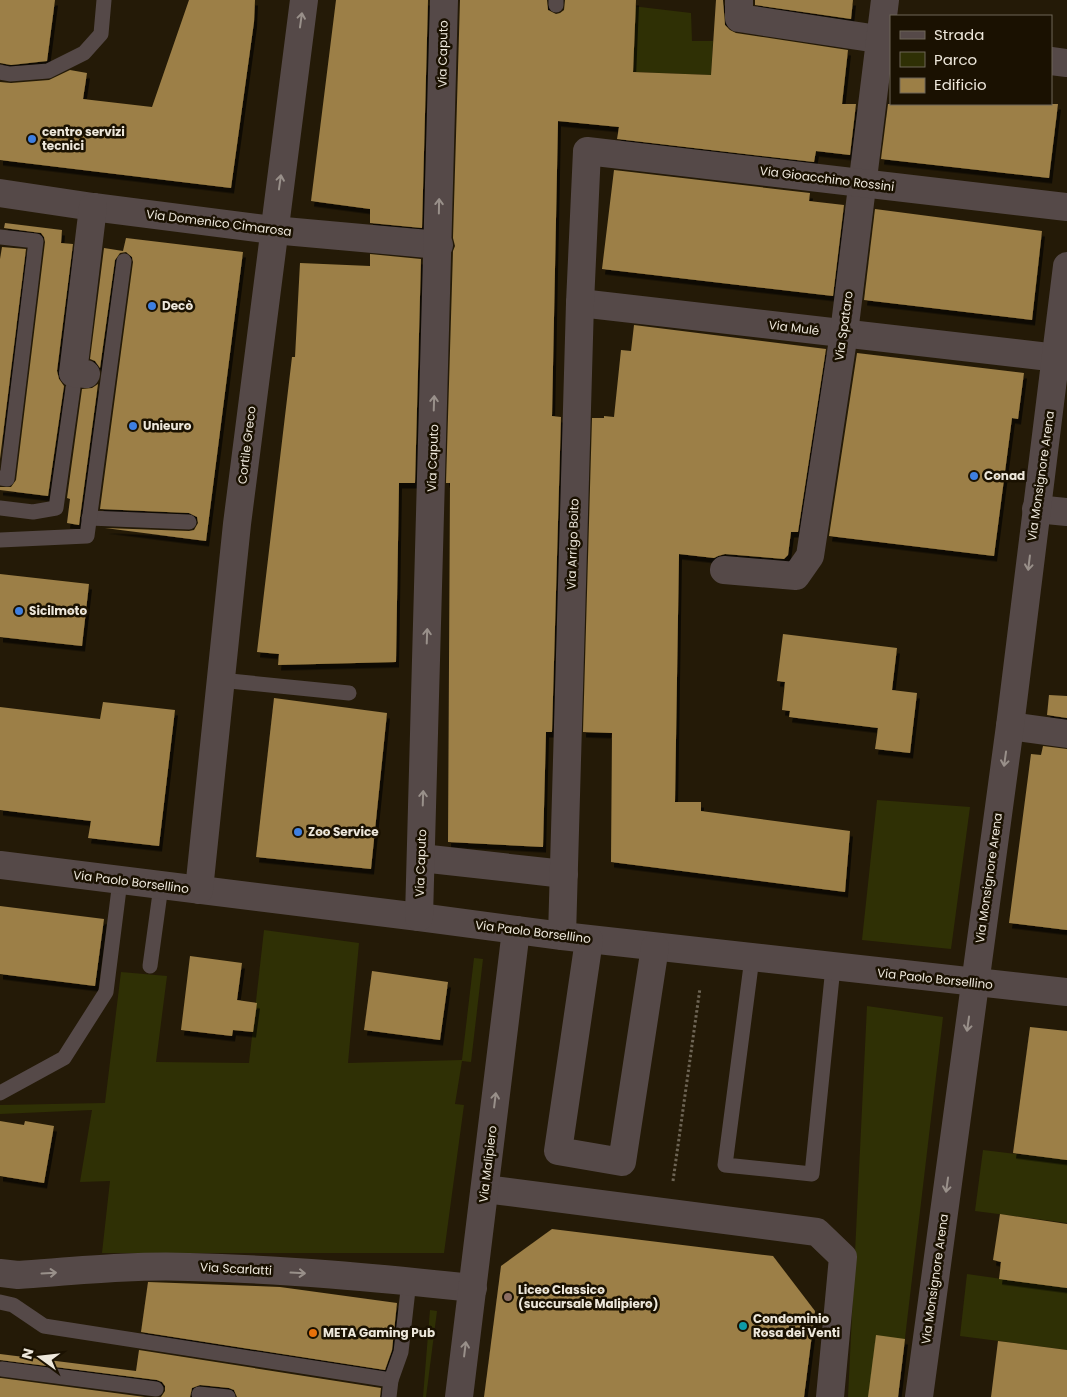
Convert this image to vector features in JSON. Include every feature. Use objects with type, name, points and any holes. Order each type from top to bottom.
[{"type":"street","name":"Cortile Greco","points":[[199,890],[237,524],[304,0]]},
{"type":"street","name":"Via Caputo","points":[[419,917],[439,245],[444,0]]},
{"type":"street","name":"Via Spataro","points":[[724,570],[796,576],[810,556],[844,334],[862,183],[885,40],[885,0]]},
{"type":"street","points":[[739,9],[885,40]]},
{"type":"street","points":[[1052,61],[1067,63]]},
{"type":"street","name":"Via Gioacchino Rossini","points":[[586,151],[1067,207]]},
{"type":"street","name":"Via Arrigo Boito","points":[[562,936],[586,151]]},
{"type":"street","name":"Via Domenico Cimarosa","points":[[0,193],[274,230],[439,245]]},
{"type":"street","points":[[79,381],[73,373],[93,207]]},
{"type":"street","name":"Via Monsignore Arena","points":[[919,1397],[1010,726],[1036,509],[1062,359],[1067,266]]},
{"type":"street","name":"Via Mulé","points":[[580,303],[1062,359]]},
{"type":"street","points":[[1036,509],[1067,512]]},
{"type":"street","points":[[1010,726],[1067,734]]},
{"type":"street","points":[[421,858],[564,874]]},
{"type":"street","name":"Via Paolo Borsellino","points":[[0,865],[589,940],[1067,992]]},
{"type":"street","name":"Via Malipiero","points":[[459,1397],[516,930]]},
{"type":"street","points":[[589,940],[558,1152],[622,1162],[655,947]]},
{"type":"street","points":[[485,1189],[817,1232],[842,1257],[830,1397]]},
{"type":"street","name":"Via Scarlatti","points":[[0,1273],[18,1275],[146,1267],[189,1267],[370,1277],[472,1288]]},
{"type":"lane","points":[[0,72],[10,74],[48,71],[84,53],[101,34],[104,0]]},
{"type":"lane","points":[[0,237],[36,241],[7,479],[0,478]]},
{"type":"lane","points":[[0,540],[86,536],[124,261]]},
{"type":"lane","points":[[0,508],[32,512],[56,508],[79,381]]},
{"type":"lane","points":[[89,518],[189,522]]},
{"type":"lane","points":[[220,680],[348,693]]},
{"type":"lane","points":[[0,1093],[64,1058],[106,992],[120,881]]},
{"type":"lane","points":[[150,966],[161,886]]},
{"type":"lane","points":[[752,958],[725,1164],[773,1170],[812,1174],[833,967]]},
{"type":"lane","points":[[389,1397],[390,1380],[402,1352],[409,1281]]},
{"type":"lane","points":[[0,1302],[13,1305],[44,1326],[390,1380]]},
{"type":"lane","points":[[2,1369],[156,1389]]},
{"type":"lane","points":[[199,1394],[228,1397]]},
{"type":"path","points":[[668,1213],[700,988]]},
{"type":"green space","points":[[581,0],[691,13],[692,41],[713,41],[711,75],[633,72],[635,26],[574,23]]},
{"type":"green space","points":[[877,800],[970,807],[951,949],[862,940]]},
{"type":"green space","points":[[264,930],[359,943],[348,1063],[462,1060],[474,958],[483,959],[471,1062],[462,1061],[455,1104],[464,1105],[444,1253],[102,1253],[110,1181],[80,1182],[92,1110],[0,1114],[0,1105],[105,1103],[121,972],[167,976],[156,1062],[249,1063]]},
{"type":"green space","points":[[867,1006],[943,1017],[898,1397],[848,1397]]},
{"type":"green space","points":[[983,1150],[1067,1160],[1067,1223],[975,1211]]},
{"type":"green space","points":[[967,1274],[1067,1288],[1067,1350],[960,1336]]},
{"type":"green space","points":[[430,1310],[437,1311],[426,1397],[423,1397]]},
{"type":"building","points":[[0,0],[55,0],[47,61],[11,65],[0,63]]},
{"type":"building","points":[[189,0],[255,0],[254,22],[231,188],[0,160],[0,82],[49,80],[70,70],[87,73],[83,99],[152,107]]},
{"type":"building","points":[[336,0],[428,0],[422,228],[370,223],[370,209],[311,201]]},
{"type":"building","points":[[460,0],[547,0],[548,10],[556,14],[564,10],[565,0],[636,0],[633,72],[711,75],[716,0],[723,0],[725,25],[736,33],[848,50],[842,104],[856,104],[850,155],[816,151],[814,162],[617,139],[619,127],[558,121],[552,416],[561,417],[552,732],[546,732],[543,847],[448,842],[450,483],[446,483],[453,251],[455,246],[453,238]]},
{"type":"building","points":[[755,0],[853,0],[851,19],[755,5]]},
{"type":"building","points":[[888,104],[1058,104],[1049,178],[881,159]]},
{"type":"building","points":[[614,170],[810,193],[809,201],[844,205],[833,296],[602,269]]},
{"type":"building","points":[[875,209],[1042,231],[1032,320],[864,300]]},
{"type":"building","points":[[5,223],[62,230],[61,243],[73,244],[57,371],[59,379],[64,386],[48,496],[0,490],[0,487],[11,487],[16,480],[45,242],[41,233],[4,228]]},
{"type":"building","points":[[126,238],[243,252],[206,541],[105,528],[189,531],[194,530],[198,523],[197,517],[189,513],[100,509],[133,262],[132,257],[126,252],[120,253],[115,260],[100,368],[95,361],[90,359],[104,248],[123,251]]},
{"type":"building","points":[[2,247],[26,249],[0,459],[0,259]]},
{"type":"building","points":[[370,254],[421,259],[415,483],[399,483],[396,662],[278,665],[279,654],[257,652],[292,357],[295,357],[300,263],[370,266]]},
{"type":"building","points":[[634,325],[826,349],[798,532],[791,532],[788,555],[784,559],[725,554],[714,558],[679,554],[675,802],[701,802],[701,811],[850,831],[845,892],[611,862],[612,733],[583,732],[592,418],[614,417],[621,350],[631,351]]},
{"type":"building","points":[[857,353],[1024,373],[1018,419],[1012,418],[994,556],[829,536]]},
{"type":"building","points":[[98,384],[79,525],[67,523],[70,499],[67,498],[82,389],[92,388]]},
{"type":"building","points":[[0,574],[89,584],[82,646],[0,637]]},
{"type":"building","points":[[783,634],[897,648],[892,690],[917,693],[910,753],[875,749],[878,728],[789,717],[790,711],[782,710],[785,682],[777,681]]},
{"type":"building","points":[[1049,695],[1067,696],[1067,718],[1047,715]]},
{"type":"building","points":[[274,698],[387,713],[371,869],[256,857]]},
{"type":"building","points":[[103,702],[175,710],[159,846],[88,838],[91,821],[0,810],[0,707],[100,719]]},
{"type":"building","points":[[1043,746],[1067,749],[1067,930],[1009,923],[1031,754],[1041,755]]},
{"type":"building","points":[[0,906],[104,919],[95,986],[0,974]]},
{"type":"building","points":[[190,956],[242,963],[237,1000],[257,1003],[253,1032],[233,1030],[232,1036],[181,1030]]},
{"type":"building","points":[[372,971],[448,982],[440,1040],[364,1030]]},
{"type":"building","points":[[1030,1027],[1067,1031],[1067,1160],[1013,1153]]},
{"type":"building","points":[[0,1121],[24,1125],[25,1121],[54,1126],[44,1183],[0,1176]]},
{"type":"building","points":[[1000,1214],[1067,1224],[1067,1288],[999,1279],[1001,1262],[993,1260]]},
{"type":"building","points":[[552,1229],[773,1256],[815,1311],[804,1397],[484,1397],[501,1266]]},
{"type":"building","points":[[148,1282],[280,1287],[397,1303],[392,1350],[385,1370],[141,1332]]},
{"type":"building","points":[[876,1335],[905,1339],[898,1397],[868,1397]]},
{"type":"building","points":[[998,1341],[1067,1350],[1067,1397],[991,1397]]},
{"type":"building","points":[[139,1350],[381,1388],[380,1397],[237,1397],[234,1390],[229,1388],[200,1385],[192,1388],[190,1397],[161,1397],[165,1391],[165,1386],[157,1380],[0,1360],[0,1354],[136,1371]]},
{"type":"building","points":[[1,1378],[145,1397],[0,1397]]},
{"type":"place","name":"centro servizi tecnici","points":[[32,139]]},
{"type":"place","name":"Decò","points":[[152,306]]},
{"type":"place","name":"Unieuro","points":[[133,426]]},
{"type":"place","name":"Conad","points":[[974,476]]},
{"type":"place","name":"Sicilmoto","points":[[19,611]]},
{"type":"place","name":"Zoo Service","points":[[298,832]]},
{"type":"place","name":"Liceo Classico (succursale Malipiero)","points":[[508,1297]]},
{"type":"place","name":"Condominio Rosa dei Venti","points":[[743,1326]]},
{"type":"place","name":"META Gaming Pub","points":[[313,1333]]}]
